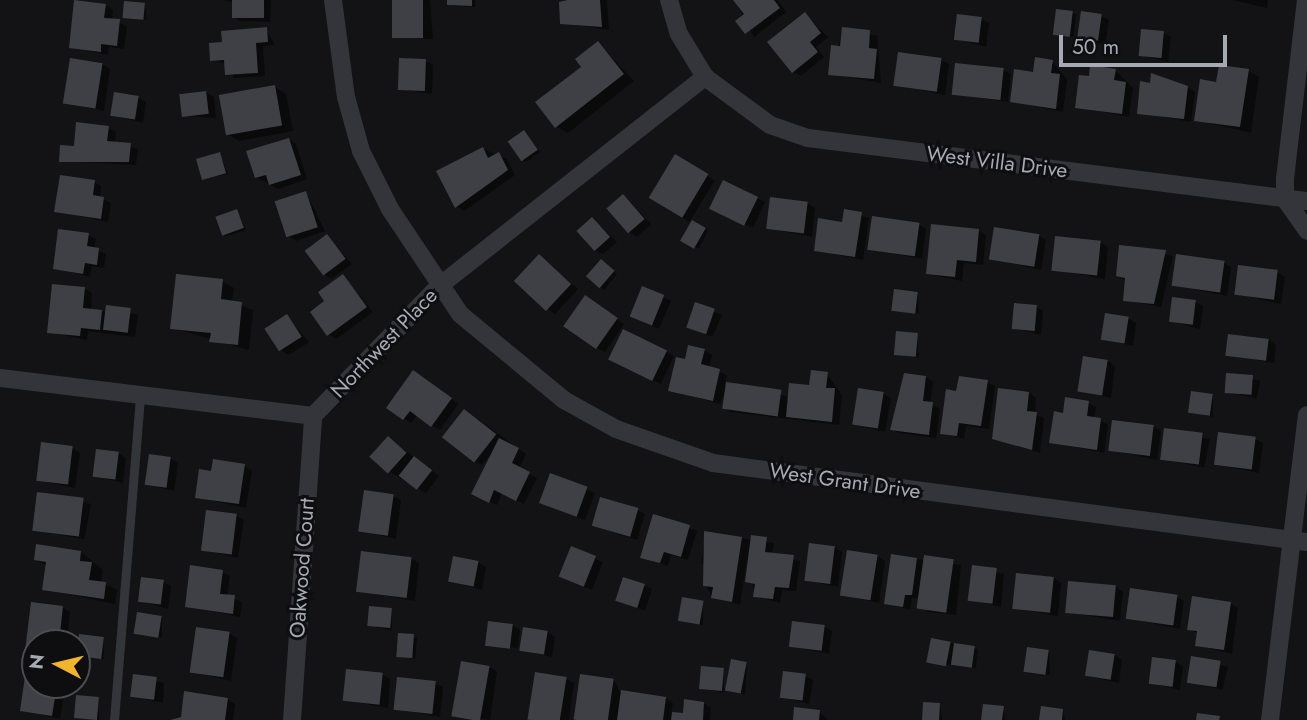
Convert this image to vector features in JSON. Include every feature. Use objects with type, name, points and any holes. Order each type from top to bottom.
[{"type":"street","name":"West Grant Drive","points":[[333,0],[334,40],[360,151],[438,287],[489,342],[564,400],[679,453],[713,463],[1300,541]]},
{"type":"street","points":[[670,0],[679,34],[705,77]]},
{"type":"street","points":[[1306,0],[1285,199],[1307,231]]},
{"type":"street","name":"Northwest Place","points":[[0,378],[313,416],[438,287],[705,77]]},
{"type":"street","name":"West Villa Drive","points":[[705,77],[770,125],[808,138],[1307,201]]},
{"type":"street","points":[[1270,720],[1300,541],[1307,415]]},
{"type":"street","name":"Oakwood Court","points":[[292,720],[313,416]]},
{"type":"lane","points":[[114,720],[140,395]]},
{"type":"building","points":[[74,0],[106,4],[104,18],[120,19],[117,46],[101,44],[101,52],[69,48]]},
{"type":"building","points":[[232,0],[264,0],[264,18],[232,18]]},
{"type":"building","points":[[392,0],[423,0],[423,38],[392,38]]},
{"type":"building","points":[[447,0],[472,0],[472,6],[447,5]]},
{"type":"building","points":[[600,0],[602,27],[560,24],[559,2]]},
{"type":"building","points":[[733,0],[774,0],[780,8],[745,34],[735,21],[744,14]]},
{"type":"building","points":[[124,1],[145,3],[143,20],[123,18]]},
{"type":"building","points":[[1056,9],[1073,11],[1070,37],[1053,35]]},
{"type":"building","points":[[1081,11],[1102,14],[1098,41],[1077,38]]},
{"type":"building","points":[[805,12],[821,33],[810,42],[818,52],[792,73],[767,42]]},
{"type":"building","points":[[957,14],[982,17],[979,43],[954,40]]},
{"type":"building","points":[[267,27],[268,42],[256,43],[258,73],[225,75],[224,60],[210,61],[209,43],[222,42],[221,31]]},
{"type":"building","points":[[842,27],[870,30],[869,48],[877,49],[874,79],[828,75],[831,45],[840,46]]},
{"type":"building","points":[[1141,29],[1164,31],[1162,58],[1139,56]]},
{"type":"building","points":[[598,41],[624,74],[555,128],[535,102],[581,67],[575,59]]},
{"type":"building","points":[[898,52],[942,58],[937,92],[893,86]]},
{"type":"building","points":[[1035,57],[1053,60],[1051,73],[1060,74],[1056,109],[1010,102],[1014,69],[1033,72]]},
{"type":"building","points":[[70,58],[103,63],[95,109],[63,103]]},
{"type":"building","points":[[399,58],[426,59],[425,91],[398,90]]},
{"type":"building","points":[[955,63],[1004,68],[1000,100],[952,95]]},
{"type":"building","points":[[1090,65],[1116,69],[1114,80],[1126,82],[1122,114],[1075,108],[1079,75],[1089,76]]},
{"type":"building","points":[[1219,65],[1249,69],[1240,127],[1194,121],[1200,79],[1216,82]]},
{"type":"building","points":[[1151,73],[1188,86],[1184,119],[1137,114],[1140,81],[1150,83]]},
{"type":"building","points":[[275,85],[282,125],[226,135],[219,95]]},
{"type":"building","points":[[206,91],[209,114],[182,117],[179,94]]},
{"type":"building","points":[[114,92],[139,96],[135,120],[110,116]]},
{"type":"building","points":[[76,122],[109,126],[107,141],[131,143],[129,162],[59,162],[60,145],[74,146]]},
{"type":"building","points":[[524,130],[538,150],[521,161],[508,141]]},
{"type":"building","points":[[289,138],[301,175],[269,185],[266,175],[255,178],[246,151]]},
{"type":"building","points":[[483,147],[488,158],[499,152],[508,170],[455,208],[436,171]]},
{"type":"building","points":[[220,152],[226,173],[202,180],[196,159]]},
{"type":"building","points":[[675,154],[708,174],[682,218],[649,198]]},
{"type":"building","points":[[60,175],[95,180],[93,195],[104,197],[101,219],[54,212]]},
{"type":"building","points":[[723,180],[758,197],[744,226],[709,209]]},
{"type":"building","points":[[306,191],[318,227],[286,237],[275,201]]},
{"type":"building","points":[[623,194],[645,219],[628,233],[606,208]]},
{"type":"building","points":[[770,197],[808,202],[804,233],[766,229]]},
{"type":"building","points":[[237,209],[244,228],[222,236],[215,217]]},
{"type":"building","points":[[844,209],[862,212],[855,257],[814,251],[818,218],[842,222]]},
{"type":"building","points":[[872,216],[920,223],[915,256],[867,250]]},
{"type":"building","points":[[592,217],[610,237],[594,251],[576,231]]},
{"type":"building","points":[[692,220],[706,228],[694,249],[680,241]]},
{"type":"building","points":[[931,224],[979,229],[976,262],[957,260],[955,277],[926,274]]},
{"type":"building","points":[[994,227],[1039,234],[1034,267],[989,260]]},
{"type":"building","points":[[58,229],[89,233],[87,246],[99,248],[97,265],[85,263],[83,274],[53,269]]},
{"type":"building","points":[[327,234],[346,259],[323,276],[305,251]]},
{"type":"building","points":[[1055,236],[1101,241],[1097,276],[1051,271]]},
{"type":"building","points":[[1119,245],[1166,250],[1154,304],[1123,301],[1125,278],[1116,276]]},
{"type":"building","points":[[539,254],[571,284],[546,311],[514,281]]},
{"type":"building","points":[[1176,254],[1225,261],[1220,293],[1172,286]]},
{"type":"building","points":[[601,259],[615,271],[599,288],[586,276]]},
{"type":"building","points":[[1238,265],[1278,270],[1274,300],[1234,295]]},
{"type":"building","points":[[176,274],[223,279],[221,299],[242,302],[238,345],[209,342],[211,333],[170,329]]},
{"type":"building","points":[[343,274],[367,307],[327,336],[310,312],[324,301],[318,292]]},
{"type":"building","points":[[52,284],[85,287],[83,308],[102,310],[100,330],[81,328],[80,336],[47,333]]},
{"type":"building","points":[[642,286],[664,295],[652,326],[630,317]]},
{"type":"building","points":[[894,289],[918,292],[915,314],[891,311]]},
{"type":"building","points":[[585,295],[618,318],[596,349],[563,326]]},
{"type":"building","points":[[1172,297],[1196,300],[1193,325],[1169,322]]},
{"type":"building","points":[[695,302],[715,309],[706,334],[686,328]]},
{"type":"building","points":[[1014,303],[1037,305],[1035,331],[1012,329]]},
{"type":"building","points":[[106,305],[131,308],[128,333],[103,330]]},
{"type":"building","points":[[1105,313],[1129,317],[1124,343],[1101,340]]},
{"type":"building","points":[[287,314],[302,337],[279,351],[264,329]]},
{"type":"building","points":[[623,329],[667,350],[652,381],[608,360]]},
{"type":"building","points":[[896,331],[918,333],[916,357],[894,355]]},
{"type":"building","points":[[1228,334],[1269,339],[1266,361],[1225,356]]},
{"type":"building","points":[[688,345],[705,349],[701,364],[720,369],[713,401],[668,391],[676,357],[685,359]]},
{"type":"building","points":[[1083,356],[1108,360],[1102,395],[1077,392]]},
{"type":"building","points":[[413,370],[452,398],[431,427],[410,411],[403,420],[386,408]]},
{"type":"building","points":[[811,370],[828,372],[826,388],[835,388],[832,422],[786,417],[789,383],[809,385]]},
{"type":"building","points":[[904,373],[926,376],[923,401],[933,402],[929,435],[890,430]]},
{"type":"building","points":[[1226,373],[1253,375],[1252,395],[1225,393]]},
{"type":"building","points":[[959,376],[988,380],[981,426],[959,423],[957,436],[940,434],[946,389],[956,391]]},
{"type":"building","points":[[726,382],[781,390],[778,417],[722,409]]},
{"type":"building","points":[[858,388],[884,392],[878,429],[852,425]]},
{"type":"building","points":[[998,388],[1029,392],[1027,411],[1037,412],[1032,450],[992,439]]},
{"type":"building","points":[[1191,391],[1213,394],[1210,416],[1188,413]]},
{"type":"building","points":[[1065,397],[1089,401],[1087,416],[1101,418],[1097,450],[1049,443],[1054,411],[1063,413]]},
{"type":"building","points":[[464,409],[496,434],[474,463],[442,437]]},
{"type":"building","points":[[1112,420],[1154,425],[1150,456],[1108,451]]},
{"type":"building","points":[[1164,428],[1203,433],[1199,465],[1160,460]]},
{"type":"building","points":[[1218,432],[1256,437],[1252,469],[1214,465]]},
{"type":"building","points":[[388,436],[407,453],[388,474],[369,457]]},
{"type":"building","points":[[499,438],[519,448],[512,463],[530,472],[516,501],[494,490],[489,503],[471,494]]},
{"type":"building","points":[[41,442],[73,446],[68,485],[36,481]]},
{"type":"building","points":[[96,449],[119,452],[115,480],[93,477]]},
{"type":"building","points":[[149,454],[171,457],[166,488],[145,485]]},
{"type":"building","points":[[414,456],[432,470],[417,490],[399,476]]},
{"type":"building","points":[[213,459],[245,464],[239,504],[195,498],[199,469],[211,471]]},
{"type":"building","points":[[550,473],[588,487],[577,517],[539,503]]},
{"type":"building","points":[[364,490],[394,494],[388,536],[358,532]]},
{"type":"building","points":[[37,492],[84,498],[79,536],[32,531]]},
{"type":"building","points":[[600,497],[638,508],[630,537],[592,526]]},
{"type":"building","points":[[206,510],[237,514],[232,554],[201,551]]},
{"type":"building","points":[[653,514],[690,525],[681,557],[664,552],[660,563],[640,558]]},
{"type":"building","points":[[704,531],[742,537],[732,602],[711,598],[713,587],[703,586]]},
{"type":"building","points":[[751,535],[767,537],[765,552],[794,555],[789,588],[775,587],[773,599],[753,597],[755,584],[745,582]]},
{"type":"building","points":[[809,543],[835,546],[830,584],[804,581]]},
{"type":"building","points":[[36,544],[81,551],[80,561],[92,562],[89,580],[106,582],[104,599],[42,590],[46,562],[34,560]]},
{"type":"building","points":[[571,546],[596,556],[584,587],[559,577]]},
{"type":"building","points":[[847,550],[878,555],[870,600],[840,595]]},
{"type":"building","points":[[361,551],[412,557],[407,598],[356,592]]},
{"type":"building","points":[[891,554],[917,558],[912,595],[905,595],[903,607],[884,604]]},
{"type":"building","points":[[924,555],[954,559],[946,613],[916,608]]},
{"type":"building","points":[[453,556],[479,561],[474,586],[448,582]]},
{"type":"building","points":[[190,565],[223,570],[220,594],[235,595],[233,614],[185,607]]},
{"type":"building","points":[[972,565],[997,568],[992,604],[968,601]]},
{"type":"building","points":[[1016,573],[1054,577],[1050,613],[1012,609]]},
{"type":"building","points":[[141,577],[164,580],[161,605],[138,602]]},
{"type":"building","points":[[623,577],[645,584],[637,608],[615,601]]},
{"type":"building","points":[[1068,581],[1116,585],[1113,617],[1065,613]]},
{"type":"building","points":[[1130,588],[1178,595],[1173,625],[1126,619]]},
{"type":"building","points":[[1192,596],[1231,602],[1224,650],[1195,646],[1197,631],[1187,630]]},
{"type":"building","points":[[682,597],[704,601],[699,624],[678,621]]},
{"type":"building","points":[[31,602],[63,606],[61,629],[28,629]]},
{"type":"building","points":[[369,606],[392,608],[390,628],[367,626]]},
{"type":"building","points":[[137,612],[162,616],[158,638],[134,634]]},
{"type":"building","points":[[488,621],[513,624],[510,649],[485,646]]},
{"type":"building","points":[[792,621],[825,625],[822,651],[789,647]]},
{"type":"building","points":[[196,627],[230,632],[223,677],[190,673]]},
{"type":"building","points":[[523,627],[548,631],[544,655],[519,651]]},
{"type":"building","points":[[398,633],[414,634],[412,658],[396,657]]},
{"type":"building","points":[[91,635],[104,637],[101,659],[91,658]]},
{"type":"building","points":[[931,638],[951,642],[946,666],[926,663]]},
{"type":"building","points":[[954,643],[975,646],[972,668],[951,665]]},
{"type":"building","points":[[1027,647],[1049,650],[1045,675],[1024,672]]},
{"type":"building","points":[[1089,650],[1115,654],[1111,680],[1085,676]]},
{"type":"building","points":[[1191,656],[1221,661],[1216,687],[1187,683]]},
{"type":"building","points":[[1152,657],[1176,660],[1173,687],[1149,684]]},
{"type":"building","points":[[731,659],[747,662],[741,693],[725,690]]},
{"type":"building","points":[[461,661],[490,666],[480,720],[451,716]]},
{"type":"building","points":[[701,666],[724,668],[722,691],[699,689]]},
{"type":"building","points":[[346,669],[383,673],[379,705],[343,701]]},
{"type":"building","points":[[783,671],[806,674],[803,701],[780,698]]},
{"type":"building","points":[[535,672],[567,677],[560,720],[527,719]]},
{"type":"building","points":[[133,674],[157,677],[154,700],[130,697]]},
{"type":"building","points":[[580,674],[614,679],[608,720],[574,720]]},
{"type":"building","points":[[397,677],[436,681],[432,714],[394,710]]},
{"type":"building","points":[[621,690],[666,697],[663,720],[617,720]]},
{"type":"building","points":[[184,691],[228,698],[225,720],[170,720],[181,717]]},
{"type":"building","points":[[99,697],[97,720],[74,718],[76,699]]},
{"type":"building","points":[[22,699],[55,699],[52,716],[20,711]]},
{"type":"building","points":[[684,699],[704,702],[703,720],[671,720],[672,712],[683,713]]},
{"type":"building","points":[[923,702],[940,703],[939,720],[922,720]]},
{"type":"building","points":[[983,704],[1004,706],[1002,720],[981,720]]},
{"type":"building","points":[[1041,706],[1063,709],[1062,720],[1039,720]]},
{"type":"building","points":[[794,707],[820,710],[819,720],[793,720]]},
{"type":"building","points":[[1197,713],[1220,716],[1219,720],[1196,720]]}]
